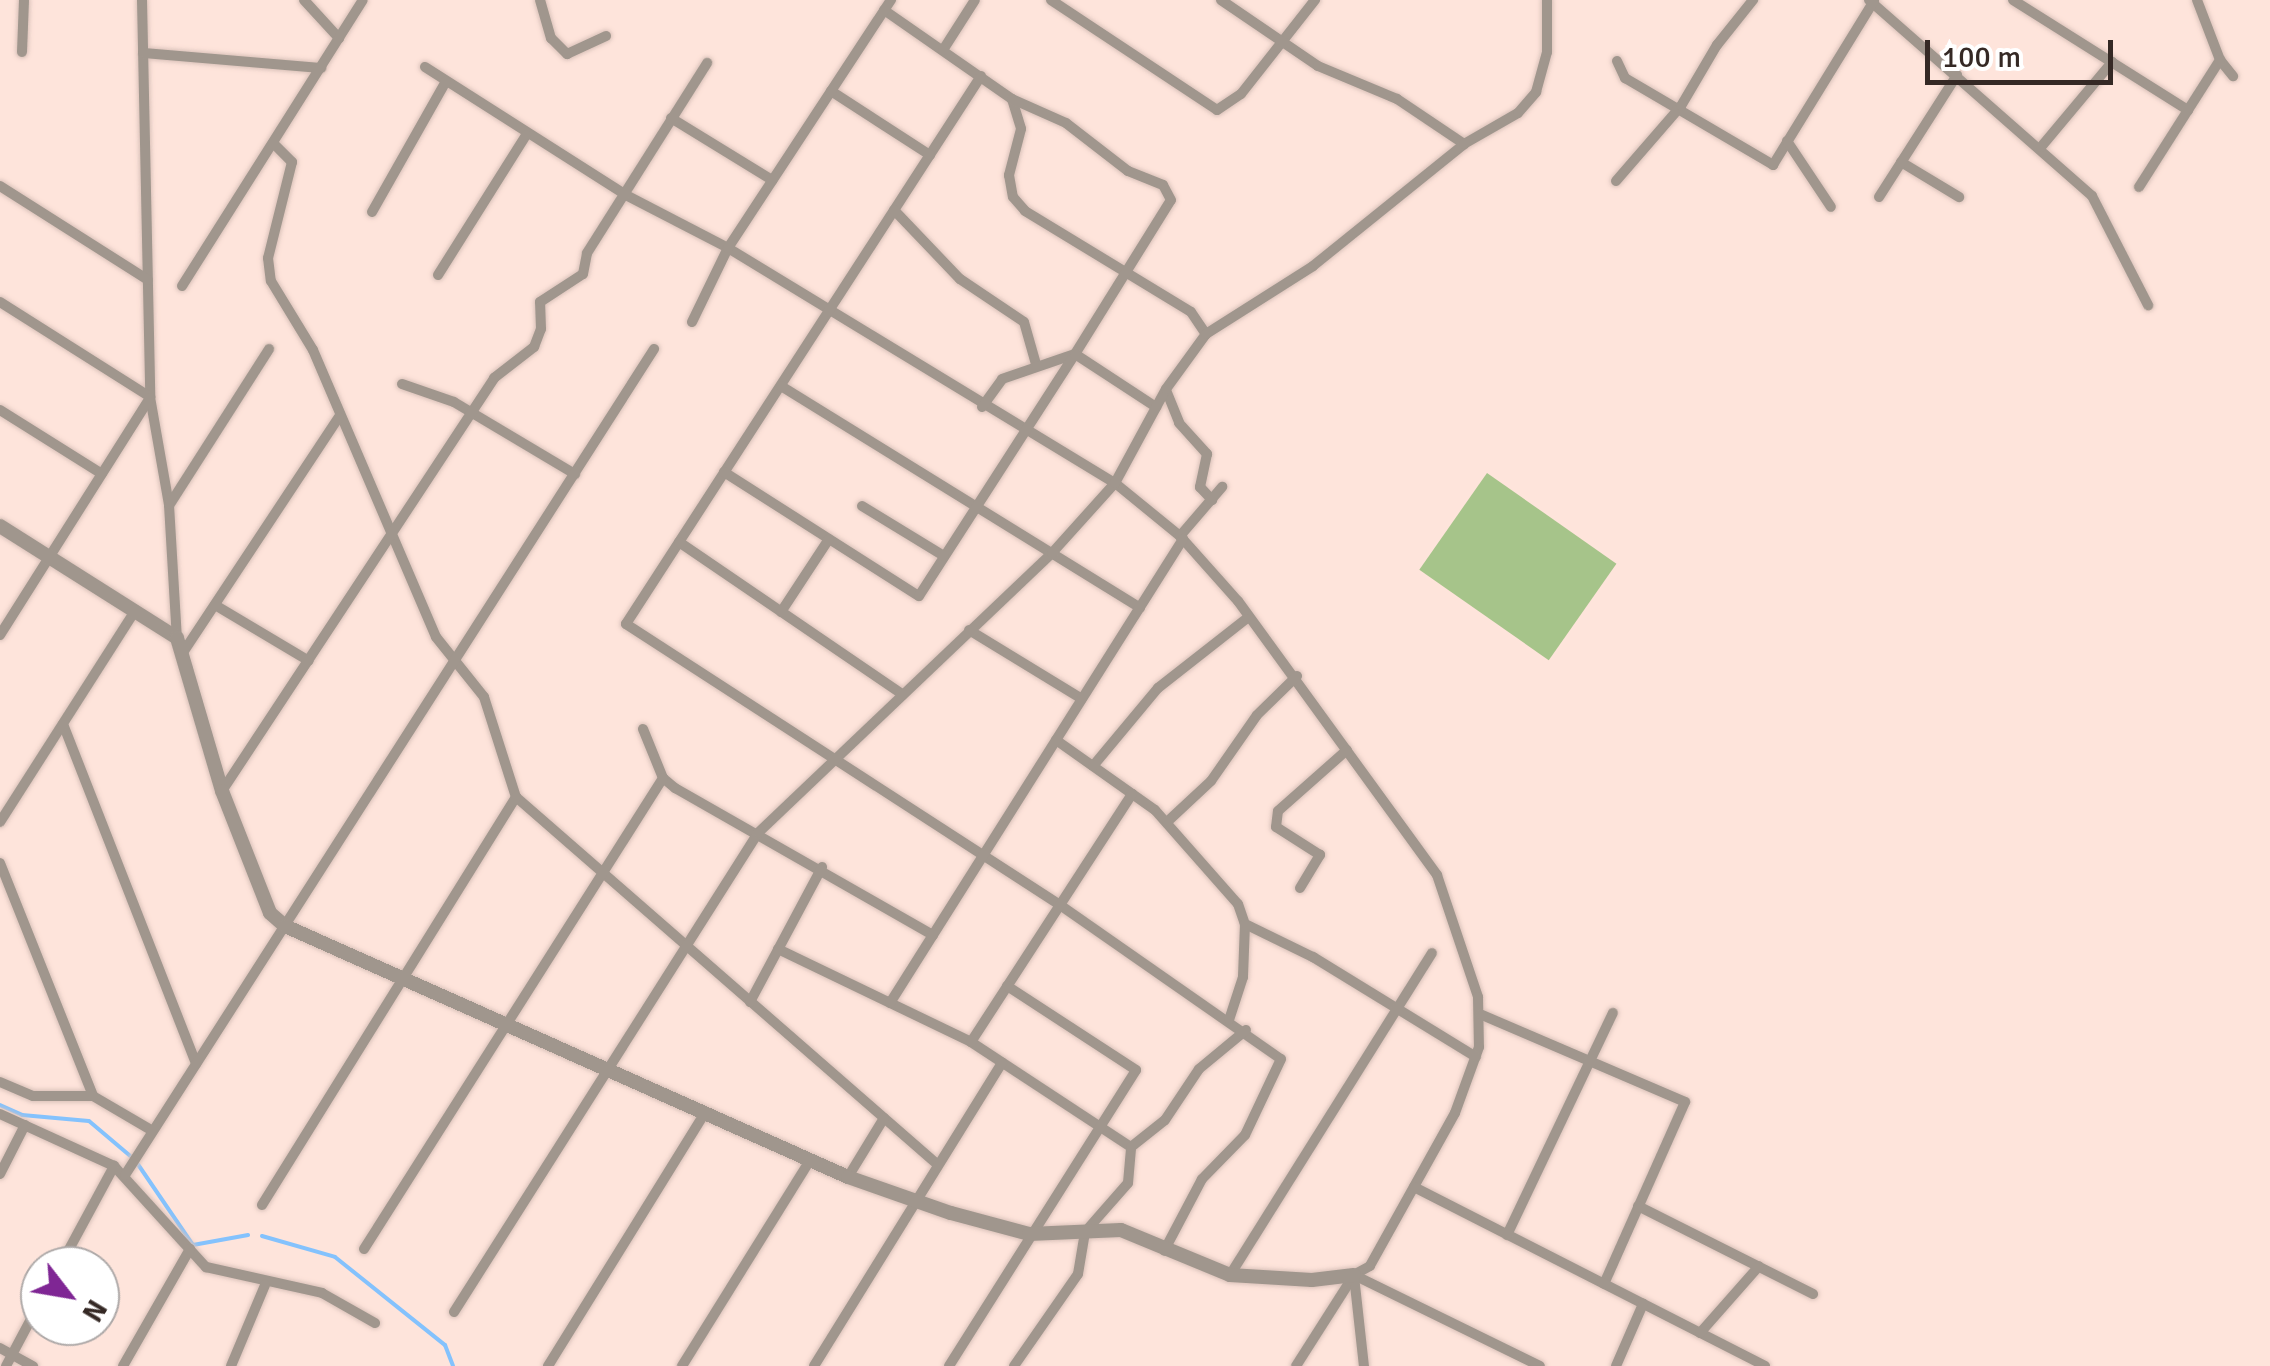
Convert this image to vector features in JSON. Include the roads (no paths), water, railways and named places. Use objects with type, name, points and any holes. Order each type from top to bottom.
[{"type":"street","points":[[22,52],[24,0]]},
{"type":"street","points":[[142,0],[150,397],[170,505],[177,638],[222,791],[270,913],[285,926],[506,1025],[810,1160],[916,1201],[1030,1234],[1122,1230],[1164,1251],[1230,1275],[1312,1280],[1354,1275],[1370,1266],[1455,1113],[1476,1057],[1480,1014],[1437,875],[1297,676],[1246,619],[1238,600],[1182,538],[1115,483],[827,314],[728,248],[624,194],[526,135],[425,67]]},
{"type":"street","points":[[304,0],[339,38]]},
{"type":"street","points":[[182,286],[363,0]]},
{"type":"street","points":[[540,0],[550,38],[567,54],[606,36]]},
{"type":"street","points":[[943,50],[975,0]]},
{"type":"street","points":[[1051,0],[1218,110],[1242,94],[1315,0]]},
{"type":"street","points":[[1221,0],[1318,66],[1397,99],[1464,144]]},
{"type":"street","points":[[454,1312],[758,832],[1052,553],[1115,483],[1166,389],[1206,334],[1314,266],[1464,144],[1518,113],[1536,92],[1546,52],[1547,0]]},
{"type":"street","points":[[1616,182],[1681,106],[1717,44],[1754,0]]},
{"type":"street","points":[[2013,0],[2188,110]]},
{"type":"street","points":[[1617,62],[1625,78],[1681,106],[1760,163],[1773,164],[1872,1],[2041,146],[2092,196],[2148,305]]},
{"type":"street","points":[[2195,2],[2220,60],[2233,76]]},
{"type":"street","points":[[692,322],[728,248],[887,5],[1012,99],[1066,123],[1128,171],[1169,191],[1171,200],[919,596],[724,472]]},
{"type":"street","points":[[143,53],[321,68]]},
{"type":"street","points":[[2139,187],[2220,60]]},
{"type":"street","points":[[2041,146],[2112,62]]},
{"type":"street","points":[[222,791],[507,362],[534,347],[542,329],[540,302],[583,274],[587,254],[706,63]]},
{"type":"street","points":[[1879,197],[1958,74]]},
{"type":"street","points":[[982,76],[626,624],[1060,905],[1246,1030],[1282,1059],[1245,1135],[1202,1179],[1164,1251]]},
{"type":"street","points":[[372,212],[446,81]]},
{"type":"street","points":[[830,92],[930,154]]},
{"type":"street","points":[[1012,99],[1020,129],[1010,175],[1013,197],[1125,274],[1191,312],[1206,334]]},
{"type":"street","points":[[670,118],[772,180]]},
{"type":"street","points":[[438,275],[526,135]]},
{"type":"street","points":[[1787,142],[1832,208]]},
{"type":"street","points":[[273,143],[292,162],[268,258],[271,281],[313,350],[436,637],[484,698],[516,798],[938,1166]]},
{"type":"street","points":[[1902,162],[1960,198]]},
{"type":"street","points":[[0,186],[148,280]]},
{"type":"street","points":[[894,210],[960,278],[1024,322],[1036,364]]},
{"type":"street","points":[[0,302],[150,397]]},
{"type":"street","points":[[170,505],[269,349]]},
{"type":"street","points":[[126,1175],[654,349]]},
{"type":"street","points":[[982,406],[1002,379],[1036,364],[1075,354],[1156,407]]},
{"type":"street","points":[[402,384],[473,413],[574,474]]},
{"type":"street","points":[[780,386],[1140,608]]},
{"type":"street","points":[[1166,389],[1179,423],[1207,454],[1200,487],[1212,500]]},
{"type":"street","points":[[0,635],[150,397]]},
{"type":"street","points":[[0,410],[102,474]]},
{"type":"street","points":[[182,654],[339,417]]},
{"type":"street","points":[[890,1003],[1182,538],[1222,488]]},
{"type":"street","points":[[862,506],[944,556]]},
{"type":"street","points":[[0,526],[177,638]]},
{"type":"street","points":[[781,612],[829,539]]},
{"type":"street","points":[[679,542],[902,695]]},
{"type":"street","points":[[215,605],[308,661]]},
{"type":"street","points":[[0,822],[135,611]]},
{"type":"street","points":[[1092,766],[1158,688],[1246,619]]},
{"type":"street","points":[[969,630],[1082,698]]},
{"type":"street","points":[[1167,822],[1211,781],[1257,716],[1297,676]]},
{"type":"street","points":[[63,724],[196,1064]]},
{"type":"street","points":[[643,729],[663,778],[933,935]]},
{"type":"street","points":[[1056,740],[1167,822],[1238,904],[1245,924],[1243,977],[1229,1020]]},
{"type":"street","points":[[1300,888],[1320,855],[1276,827],[1278,811],[1346,750]]},
{"type":"street","points":[[364,1249],[663,778]]},
{"type":"street","points":[[971,1042],[1132,794]]},
{"type":"street","points":[[262,1205],[516,798]]},
{"type":"street","points":[[0,863],[92,1096]]},
{"type":"street","points":[[750,1002],[822,867]]},
{"type":"street","points":[[1245,924],[1476,1057]]},
{"type":"street","points":[[778,948],[971,1042],[1131,1147]]},
{"type":"street","points":[[1230,1275],[1432,953]]},
{"type":"street","points":[[949,1366],[1099,1123],[1128,1089],[1134,1065],[1008,986]]},
{"type":"street","points":[[1480,1014],[1685,1102],[1604,1284]]},
{"type":"street","points":[[1507,1235],[1613,1014]]},
{"type":"street","points":[[1014,1366],[1078,1274],[1085,1232],[1128,1183],[1131,1147],[1165,1120],[1198,1069],[1246,1030]]},
{"type":"street","points":[[814,1366],[1002,1064]]},
{"type":"street","points":[[0,1082],[34,1096],[92,1096],[153,1132]]},
{"type":"street","points":[[548,1366],[705,1113]]},
{"type":"street","points":[[0,1114],[114,1166],[206,1267],[332,1297],[374,1323]]},
{"type":"street","points":[[848,1176],[884,1118]]},
{"type":"street","points":[[0,1174],[25,1125]]},
{"type":"street","points":[[682,1366],[810,1160]]},
{"type":"street","points":[[71,1246],[114,1166]]},
{"type":"street","points":[[1414,1187],[1700,1333],[1745,1361],[1765,1366]]},
{"type":"street","points":[[1638,1206],[1813,1294]]},
{"type":"street","points":[[123,1366],[190,1250]]},
{"type":"street","points":[[1700,1333],[1758,1266]]},
{"type":"street","points":[[1296,1366],[1354,1275]]},
{"type":"street","points":[[1354,1275],[1364,1366]]},
{"type":"street","points":[[1354,1275],[1540,1366]]},
{"type":"street","points":[[231,1366],[266,1284]]},
{"type":"street","points":[[1616,1366],[1643,1304]]},
{"type":"street","points":[[6,1366],[20,1339]]},
{"type":"street","points":[[0,1348],[33,1366]]},
{"type":"waterway","points":[[0,1105],[22,1115],[89,1121],[135,1160],[193,1245],[248,1235]]},
{"type":"waterway","points":[[262,1236],[335,1257],[445,1345],[453,1366]]}]
